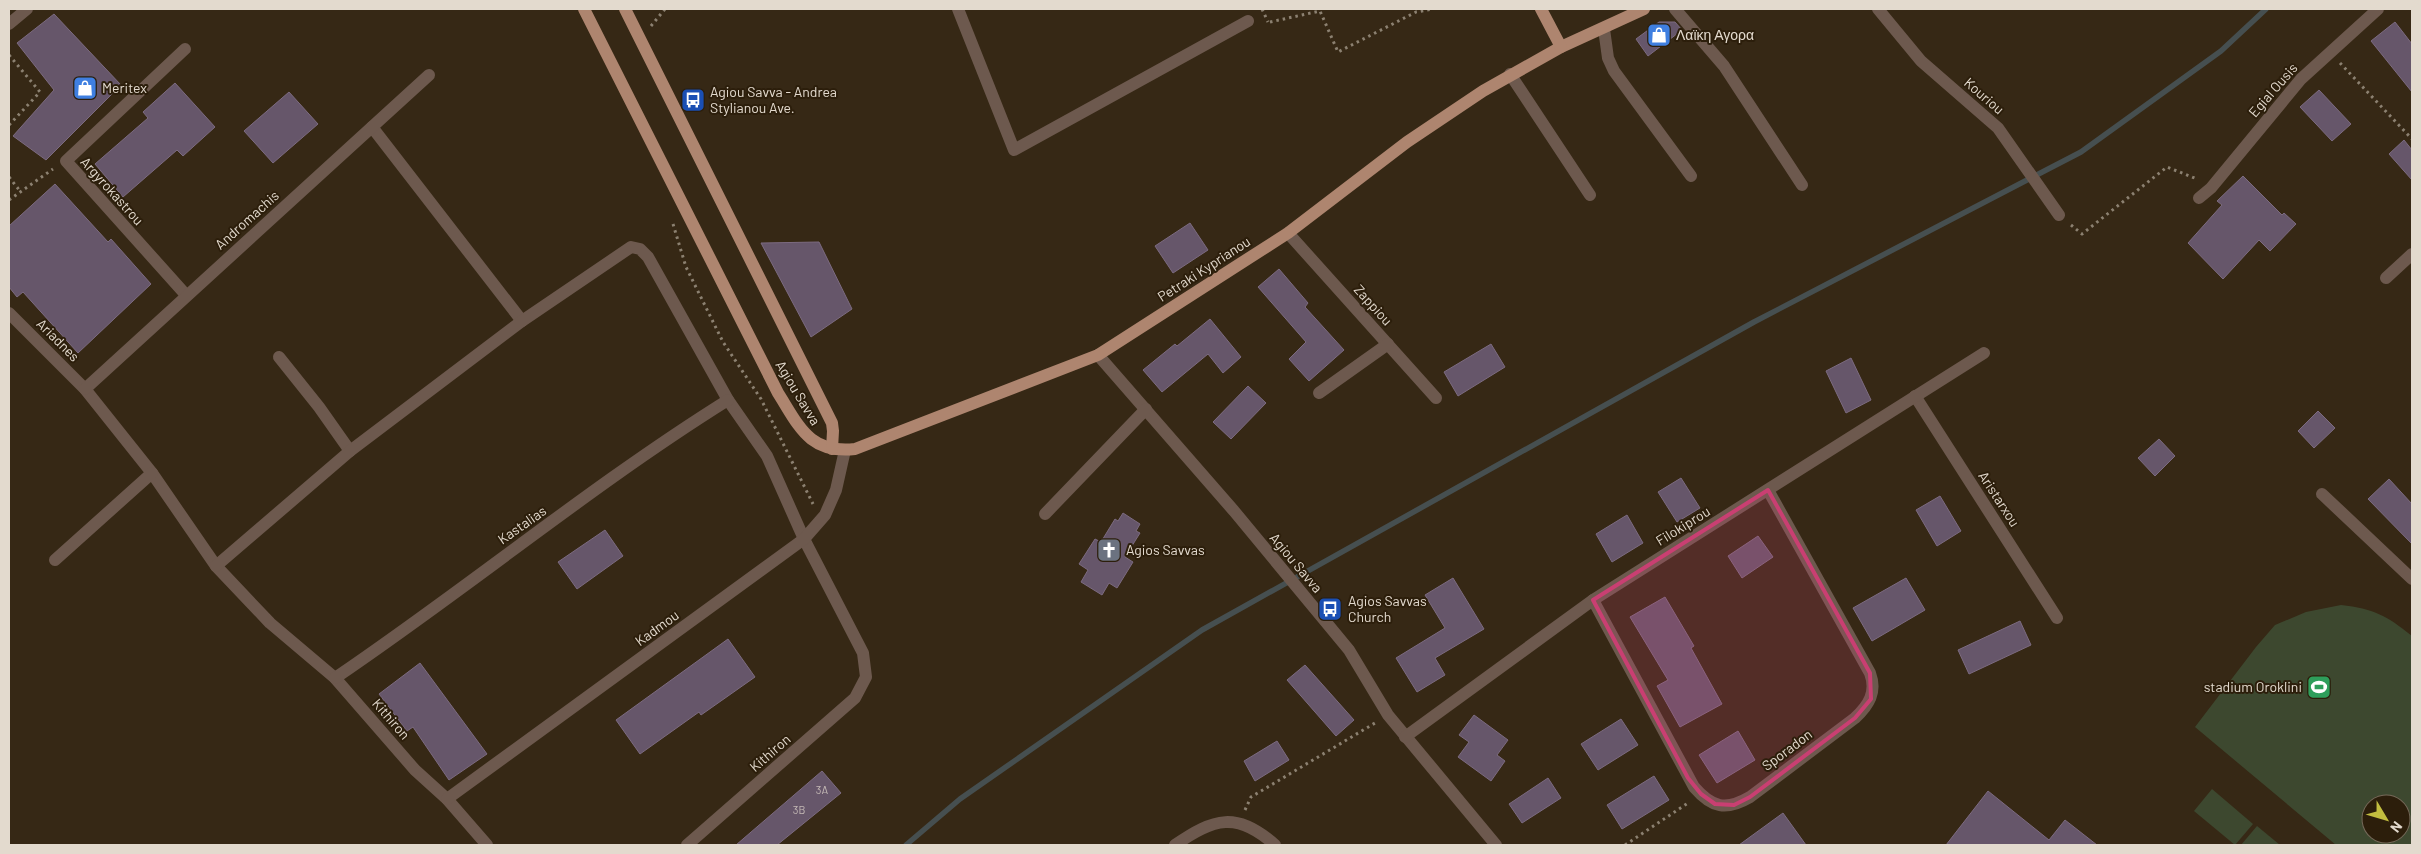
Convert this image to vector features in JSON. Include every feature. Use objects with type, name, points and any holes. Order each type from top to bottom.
[{"type":"main road","name":"Agiou Savva","points":[[584,9],[778,393],[807,437],[816,444],[832,449],[832,423],[624,9]]},
{"type":"main road","points":[[1541,9],[1561,47]]},
{"type":"main road","name":"Petraki Kyprianou","points":[[832,449],[855,450],[1098,355],[1288,232],[1407,142],[1510,74],[1561,47],[1604,29],[1644,9]]},
{"type":"street","points":[[9,24],[27,9]]},
{"type":"street","points":[[958,9],[1014,150],[1248,21]]},
{"type":"street","points":[[1675,9],[1724,66],[1755,110],[1802,186]]},
{"type":"street","name":"Kouriou","points":[[1878,9],[1921,61],[1986,116],[2006,138],[2059,216]]},
{"type":"street","name":"Egial Ousis","points":[[2199,198],[2213,185],[2301,79],[2329,51],[2378,9]]},
{"type":"street","points":[[1604,29],[1608,58],[1614,71],[1692,176]]},
{"type":"street","name":"Argyrokastrou","points":[[185,49],[66,161],[186,295]]},
{"type":"street","points":[[1510,74],[1590,195]]},
{"type":"street","name":"Andromachis","points":[[85,388],[429,75]]},
{"type":"street","points":[[372,127],[522,321]]},
{"type":"street","name":"Zappiou","points":[[1288,232],[1436,398]]},
{"type":"street","points":[[216,566],[350,452],[522,321],[631,247],[640,249],[648,257],[728,400],[767,456],[804,539]]},
{"type":"street","points":[[2386,278],[2412,254]]},
{"type":"street","name":"Ariadnes","points":[[9,313],[85,388],[152,473],[216,566]]},
{"type":"street","points":[[1319,393],[1388,344]]},
{"type":"street","name":"Filokiprou","points":[[1406,737],[1593,600],[1984,352]]},
{"type":"street","name":"Agiou Savva","points":[[1098,355],[1234,511],[1349,650],[1388,714],[1496,845]]},
{"type":"street","points":[[279,357],[319,407],[350,452]]},
{"type":"street","name":"Aristarxou","points":[[1915,396],[2057,618]]},
{"type":"street","name":"Kastalias","points":[[335,678],[515,548],[728,400]]},
{"type":"street","points":[[1045,514],[1146,409]]},
{"type":"street","name":"Kadmou","points":[[447,799],[804,539],[821,520],[836,490],[845,450]]},
{"type":"street","points":[[55,560],[152,473]]},
{"type":"street","name":"Sporadon","points":[[1593,600],[1688,778],[1700,794],[1716,804],[1724,806],[1734,805],[1750,797],[1855,718],[1866,707],[1873,691],[1870,673],[1768,490]]},
{"type":"street","points":[[2322,494],[2412,579]]},
{"type":"street","name":"Kithiron","points":[[686,845],[855,698],[866,677],[864,653],[804,539]]},
{"type":"street","name":"Kithiron","points":[[216,566],[270,623],[335,678],[415,770],[447,799],[487,845]]},
{"type":"street","points":[[1175,845],[1206,826],[1223,821],[1239,822],[1256,830],[1274,845]]},
{"type":"path","points":[[1270,22],[1320,11],[1338,52],[1416,12],[1433,9]]},
{"type":"path","points":[[2329,51],[2412,139]]},
{"type":"path","points":[[9,55],[40,92],[9,125]]},
{"type":"path","points":[[9,200],[66,161]]},
{"type":"path","points":[[2059,216],[2082,234],[2167,167],[2213,185]]},
{"type":"path","points":[[9,177],[20,191]]},
{"type":"path","points":[[672,220],[686,267],[694,284],[723,342],[761,399],[821,520]]},
{"type":"path","points":[[1239,822],[1251,797],[1388,714]]},
{"type":"path","points":[[1625,845],[1700,794]]},
{"type":"highlighted area","points":[[1768,490],[1870,673],[1871,699],[1855,718],[1750,797],[1734,805],[1715,804],[1701,794],[1688,778],[1593,600]]},
{"type":"green space","name":"stadium Oroklini","points":[[2341,605],[2379,614],[2412,636],[2412,845],[2336,845],[2195,727],[2275,625],[2306,612]]},
{"type":"green space","points":[[2212,789],[2253,824],[2235,845],[2194,811]]},
{"type":"green space","points":[[2257,826],[2280,845],[2241,845]]},
{"type":"building","name":"Meritex","points":[[54,14],[121,85],[46,160],[13,136],[54,90],[17,43]]},
{"type":"building","name":"Λαϊκη Αγορα","points":[[1659,22],[1675,22],[1682,30],[1648,56],[1636,39]]},
{"type":"building","points":[[2395,22],[2412,44],[2412,92],[2371,41]]},
{"type":"building","points":[[175,83],[215,127],[183,156],[177,150],[123,197],[95,164],[148,118],[143,112]]},
{"type":"building","points":[[2319,90],[2351,124],[2332,141],[2300,107]]},
{"type":"building","points":[[289,92],[318,124],[273,163],[244,131]]},
{"type":"building","points":[[2404,140],[2412,150],[2412,180],[2389,154]]},
{"type":"building","points":[[2243,176],[2282,215],[2284,213],[2296,224],[2270,251],[2259,240],[2223,279],[2188,243],[2222,205],[2217,201]]},
{"type":"building","points":[[55,184],[108,242],[111,239],[151,284],[78,353],[23,292],[17,297],[9,287],[9,226]]},
{"type":"building","points":[[1190,223],[1208,250],[1173,273],[1155,246]]},
{"type":"building","points":[[819,242],[852,309],[811,337],[761,243]]},
{"type":"building","points":[[1279,269],[1308,303],[1305,307],[1344,350],[1309,381],[1289,359],[1306,342],[1258,287]]},
{"type":"building","points":[[1210,319],[1241,357],[1223,373],[1208,354],[1162,392],[1143,370]]},
{"type":"building","points":[[1491,344],[1505,367],[1458,396],[1444,372]]},
{"type":"building","points":[[1851,358],[1871,400],[1846,413],[1826,371]]},
{"type":"building","points":[[1248,386],[1266,403],[1231,439],[1213,422]]},
{"type":"building","points":[[2318,411],[2335,428],[2314,448],[2298,431]]},
{"type":"building","points":[[2159,439],[2175,456],[2155,476],[2138,458]]},
{"type":"building","points":[[1681,478],[1700,508],[1677,522],[1658,492]]},
{"type":"building","points":[[2389,479],[2412,504],[2412,544],[2368,499]]},
{"type":"building","points":[[1940,496],[1961,531],[1937,546],[1916,510]]},
{"type":"building","name":"Agios Savvas","points":[[1123,513],[1140,524],[1136,531],[1140,533],[1125,557],[1133,562],[1117,588],[1109,583],[1102,595],[1081,582],[1088,570],[1079,564],[1095,539],[1101,542],[1115,519],[1118,521]]},
{"type":"building","points":[[1627,515],[1643,543],[1612,562],[1596,534]]},
{"type":"building","points":[[605,530],[623,556],[577,589],[558,562]]},
{"type":"building","points":[[1758,536],[1773,557],[1742,578],[1728,556]]},
{"type":"building","points":[[1453,578],[1484,629],[1435,658],[1445,675],[1417,692],[1396,658],[1445,628],[1425,595]]},
{"type":"building","points":[[1906,578],[1925,610],[1872,641],[1853,608]]},
{"type":"building","points":[[1665,597],[1694,646],[1691,648],[1722,704],[1680,727],[1657,686],[1668,680],[1630,617]]},
{"type":"building","points":[[2020,621],[2031,645],[1969,674],[1958,650]]},
{"type":"building","points":[[728,639],[755,677],[701,715],[699,712],[640,754],[616,720]]},
{"type":"building","points":[[420,663],[487,754],[449,780],[413,727],[407,731],[379,694]]},
{"type":"building","points":[[1305,665],[1354,720],[1336,736],[1287,680]]},
{"type":"building","points":[[1474,715],[1508,740],[1497,755],[1505,761],[1491,781],[1458,757],[1469,742],[1459,735]]},
{"type":"building","points":[[1621,719],[1638,745],[1598,770],[1581,744]]},
{"type":"building","points":[[1738,731],[1755,760],[1717,783],[1699,755]]},
{"type":"building","points":[[1277,741],[1289,760],[1255,781],[1244,761]]},
{"type":"building","points":[[822,771],[841,793],[777,845],[736,845]]},
{"type":"building","points":[[1654,776],[1669,800],[1622,829],[1607,805]]},
{"type":"building","points":[[1548,778],[1561,798],[1522,823],[1509,804]]},
{"type":"building","points":[[1988,791],[2049,840],[2065,820],[2097,845],[1946,845]]},
{"type":"building","points":[[1783,813],[1806,845],[1739,845]]},
{"type":"waterway","points":[[906,845],[960,799],[1202,630],[1754,322],[2081,152],[2221,51],[2266,9]]},
{"type":"place","name":"Λαϊκη Αγορα","points":[[1659,35]]},
{"type":"place","name":"Meritex","points":[[85,88]]},
{"type":"place","name":"Agiou Savva - Andrea Stylianou Ave.","points":[[693,100]]},
{"type":"place","name":"Agios Savvas","points":[[1109,550]]},
{"type":"place","name":"Agios Savvas Church","points":[[1330,609]]},
{"type":"place","name":"stadium Oroklini","points":[[2319,687]]}]
